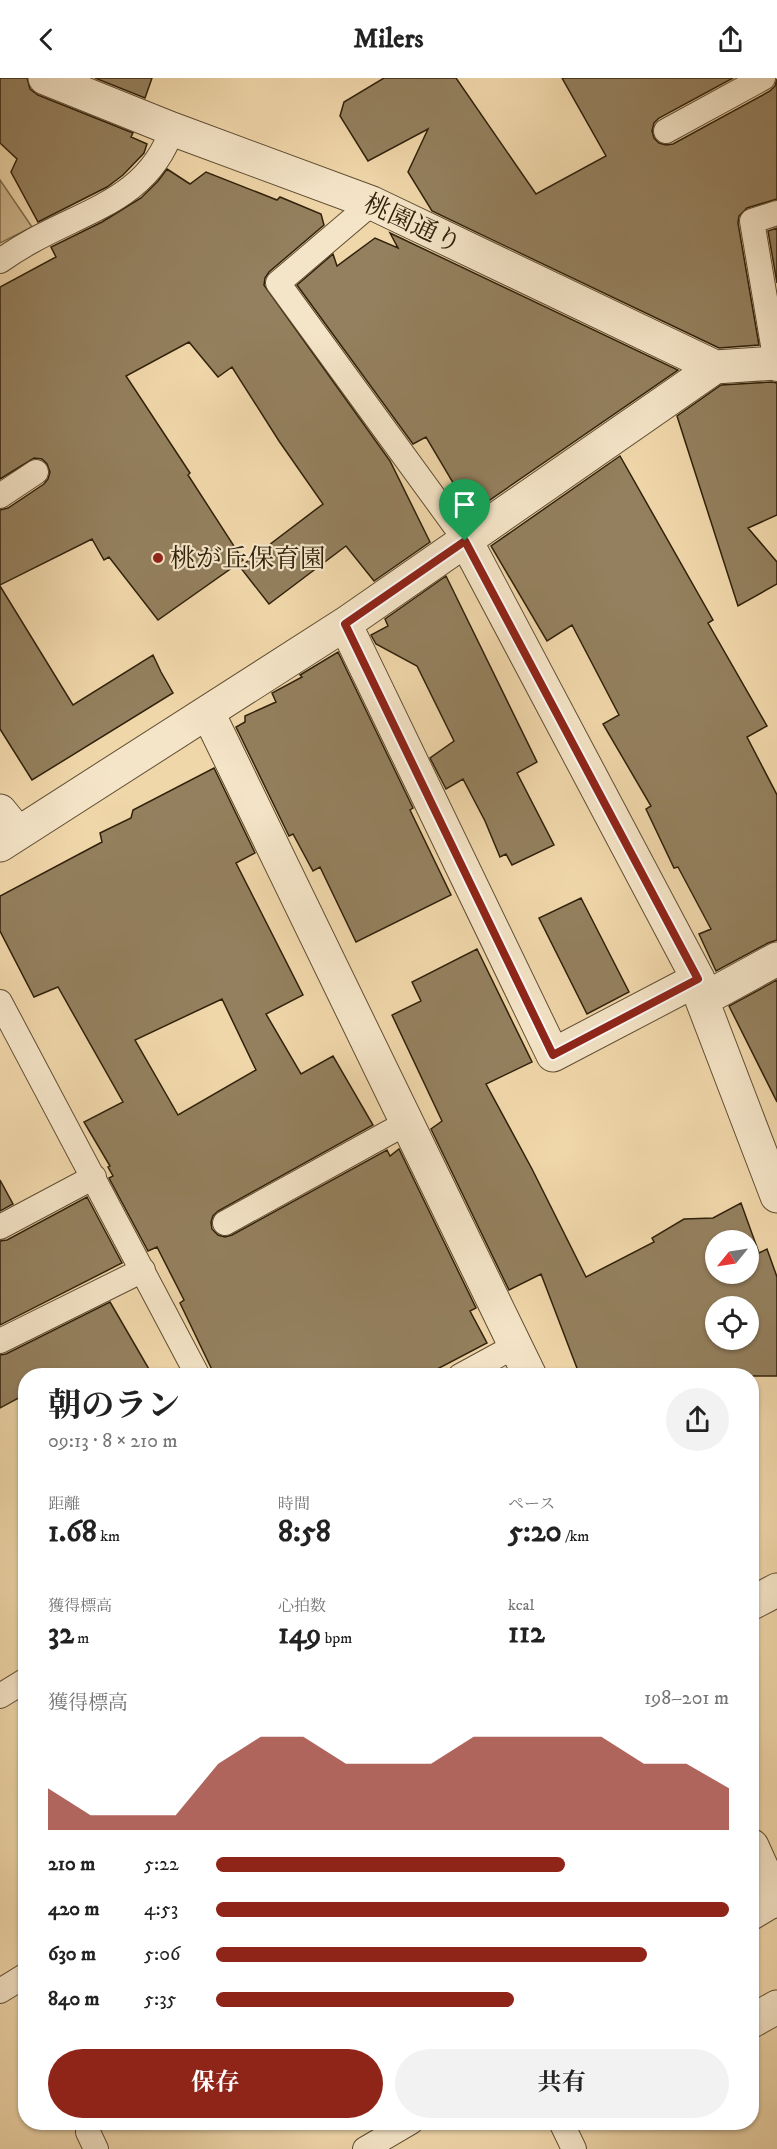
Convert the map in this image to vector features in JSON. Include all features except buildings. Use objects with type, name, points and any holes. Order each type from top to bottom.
[{"type":"street","name":"桃園通り","points":[[45,78],[172,129],[372,202],[714,367],[776,365]]},
{"type":"street","points":[[6,830],[208,713],[345,624],[714,367]]},
{"type":"street","points":[[465,541],[700,990],[777,1196]]},
{"type":"street","points":[[345,624],[553,1055],[700,990],[777,959]]},
{"type":"street","points":[[208,713],[526,1368]]},
{"type":"street","points":[[759,1600],[777,1590]]},
{"type":"street","points":[[759,1862],[777,1902]]},
{"type":"street","points":[[759,2017],[777,2007]]},
{"type":"lane","points":[[666,131],[763,78]]},
{"type":"lane","points":[[0,261],[32,241],[118,198],[146,174],[167,145],[172,129]]},
{"type":"lane","points":[[372,202],[278,283],[465,541]]},
{"type":"lane","points":[[776,365],[752,221],[777,213]]},
{"type":"lane","points":[[0,496],[36,472]]},
{"type":"lane","points":[[0,1002],[194,1368]]},
{"type":"lane","points":[[225,1223],[408,1122]]},
{"type":"lane","points":[[0,1227],[94,1177]]},
{"type":"lane","points":[[0,1341],[143,1270]]},
{"type":"lane","points":[[475,1368],[515,1346]]},
{"type":"lane","points":[[0,1696],[18,1685]]},
{"type":"lane","points":[[759,1914],[777,1902]]},
{"type":"lane","points":[[0,1991],[18,1980]]},
{"type":"lane","points":[[365,2149],[397,2130]]},
{"type":"lane","points":[[565,2130],[574,2149]]},
{"type":"shaded area","points":[[0,180],[32,227],[0,243]]},
{"type":"place","name":"桃が丘保育園","points":[[158,558]]},
{"type":"route","points":[[465,541],[698,979],[553,1055],[345,624],[465,541]]}]
